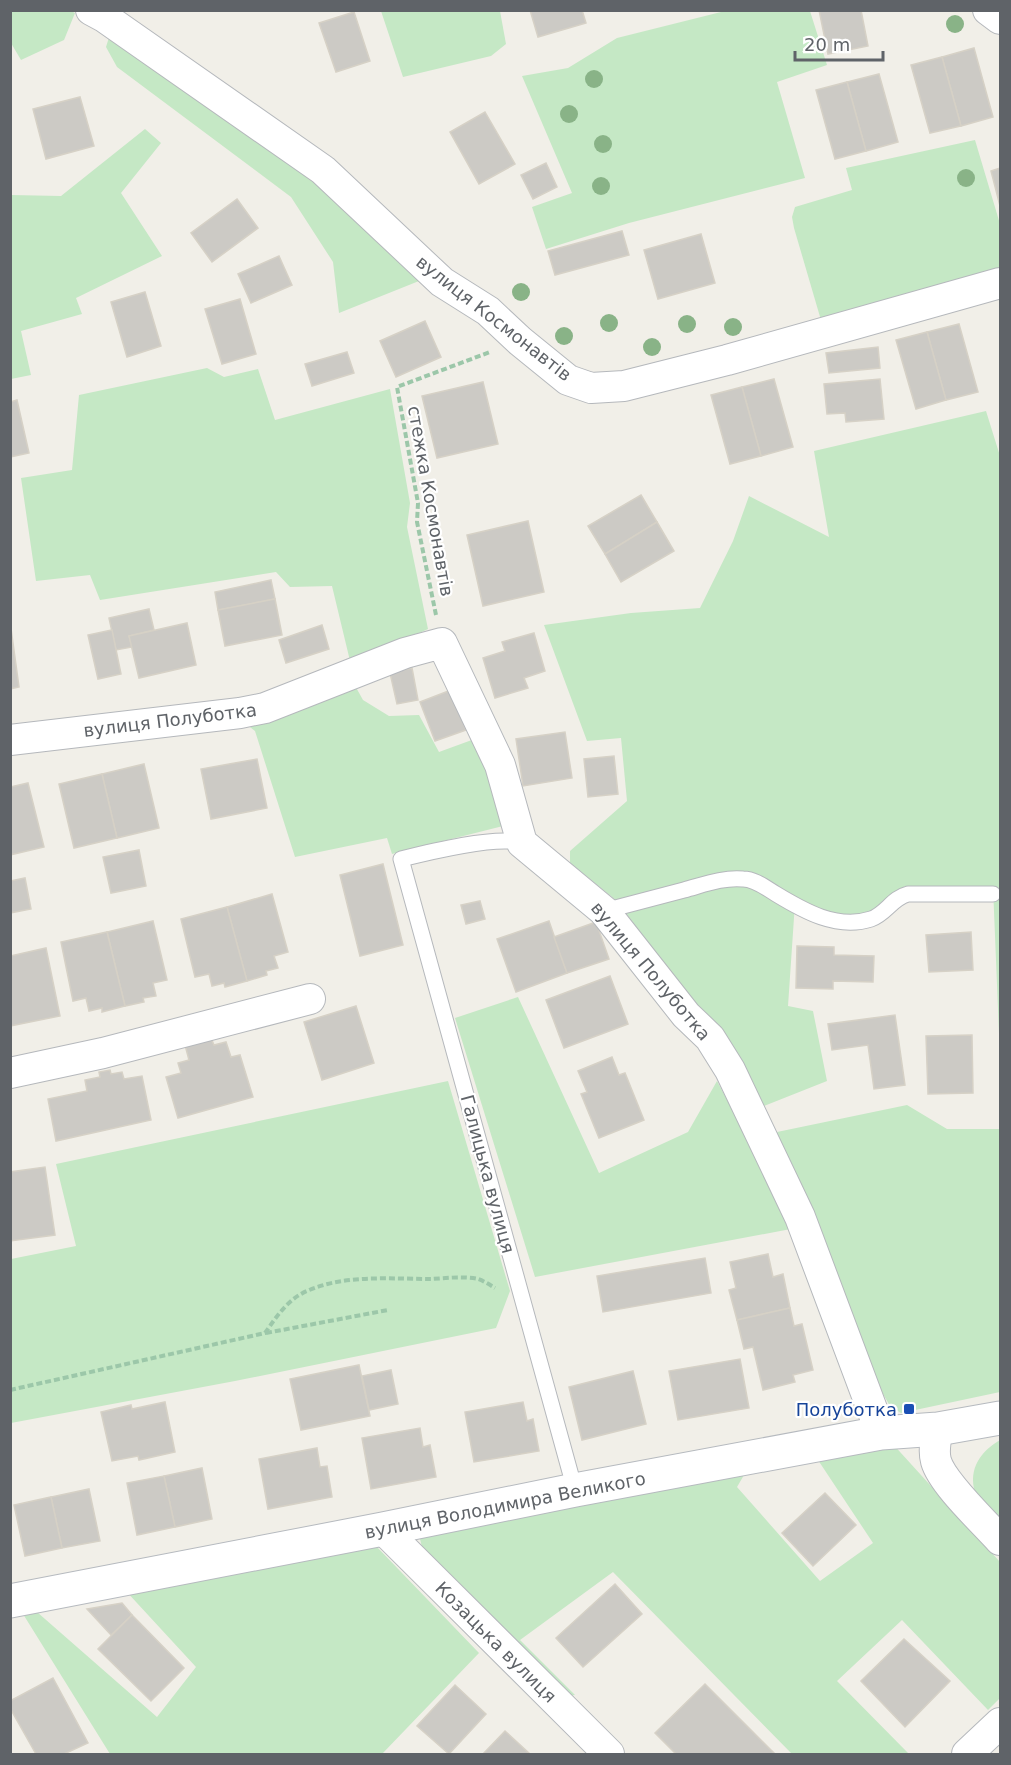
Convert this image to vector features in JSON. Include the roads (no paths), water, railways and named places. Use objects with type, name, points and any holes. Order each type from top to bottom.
[{"type":"main road","name":"вулиця Володимира Великого","points":[[10,1601],[575,1490],[881,1434],[938,1429],[1000,1418]]},
{"type":"street","name":"вулиця Космонавтів","points":[[91,10],[323,170],[442,282],[488,311],[520,341],[568,380],[591,388],[624,386],[727,360],[1000,283]]},
{"type":"street","points":[[988,10],[1000,20]]},
{"type":"street","name":"вулиця Полуботка","points":[[10,740],[240,713],[265,708],[405,653],[442,643],[501,765],[522,843],[604,911],[686,1015],[710,1038],[741,1090],[800,1217],[881,1434]]},
{"type":"street","points":[[10,1073],[103,1053],[310,999]]},
{"type":"street","points":[[938,1429],[935,1445],[936,1461],[943,1476],[1000,1540]]},
{"type":"street","name":"Козацька вулиця","points":[[383,1529],[609,1755]]},
{"type":"street","points":[[967,1755],[1000,1723]]},
{"type":"lane","name":"Галицька вулиця","points":[[522,843],[513,840],[498,841],[401,859],[575,1490]]},
{"type":"lane","points":[[604,911],[721,880],[744,879],[758,883],[807,913],[836,921],[856,922],[872,919],[886,910],[896,899],[908,894],[993,894]]},
{"type":"place","name":"Полуботка","points":[[909,1409]]}]
